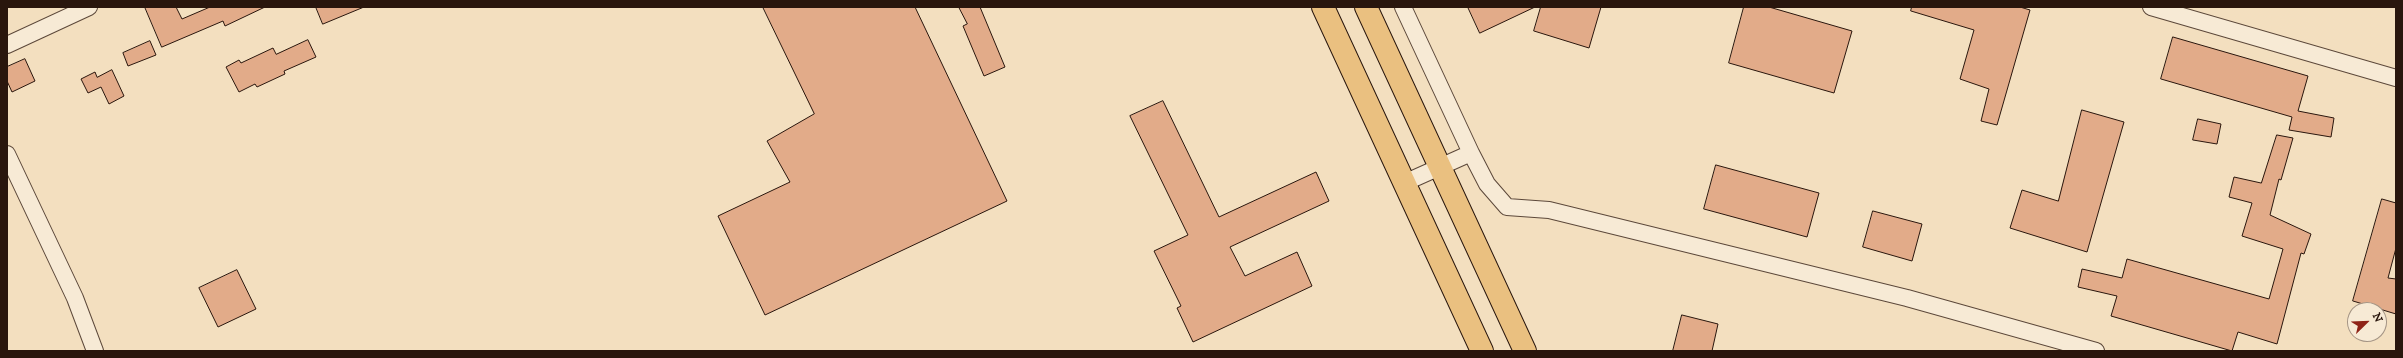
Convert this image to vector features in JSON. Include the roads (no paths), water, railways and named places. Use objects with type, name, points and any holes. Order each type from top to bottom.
[{"type":"highway","points":[[1323,7],[1482,351]]},
{"type":"highway","points":[[1366,7],[1441,166],[1525,351]]},
{"type":"street","points":[[7,45],[89,7]]},
{"type":"street","points":[[1403,7],[1487,184],[1507,207],[1549,210],[1907,298],[2096,351]]},
{"type":"street","points":[[2151,7],[2396,78]]},
{"type":"street","points":[[1404,183],[1471,153]]},
{"type":"street","points":[[7,154],[75,298],[95,351]]}]
